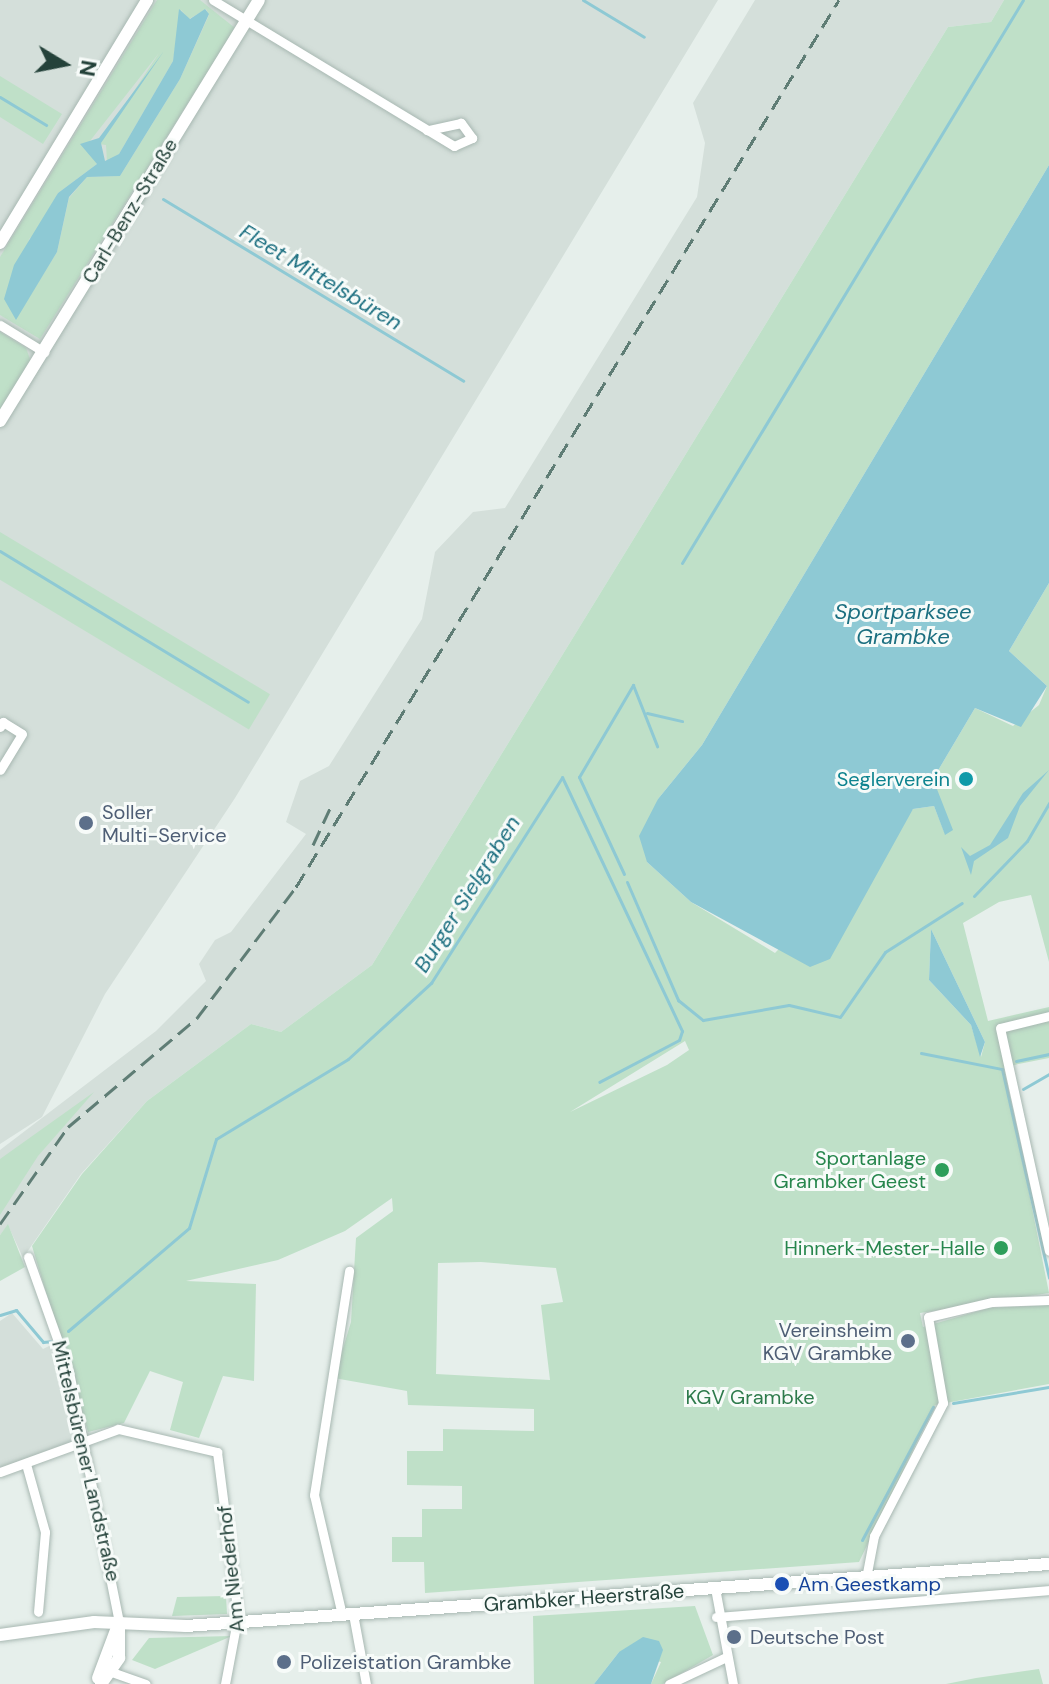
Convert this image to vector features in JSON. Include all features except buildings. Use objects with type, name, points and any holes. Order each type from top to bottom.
[{"type":"main road","points":[[0,243],[147,0]]},
{"type":"main road","name":"Carl-Benz-Straße","points":[[0,421],[259,0]]},
{"type":"main road","name":"Grambker Heerstraße","points":[[0,1635],[119,1622],[238,1622],[1049,1564]]},
{"type":"main road","points":[[94,1684],[105,1676],[123,1644],[119,1622]]},
{"type":"street","points":[[213,0],[427,130]]},
{"type":"street","points":[[0,325],[44,352]]},
{"type":"street","points":[[0,727],[3,722],[22,734],[0,770]]},
{"type":"street","points":[[1049,1016],[1000,1028],[1049,1251]]},
{"type":"street","name":"Mittelsbürener Landstraße","points":[[28,1257],[85,1440],[119,1622]]},
{"type":"street","points":[[349,1271],[314,1495],[366,1684]]},
{"type":"street","points":[[866,1578],[874,1536],[941,1410],[928,1317],[992,1302],[1049,1300]]},
{"type":"street","name":"Am Niederhof","points":[[85,1440],[118,1429],[217,1452],[238,1622],[225,1684]]},
{"type":"street","points":[[0,1472],[85,1440]]},
{"type":"street","points":[[26,1464],[45,1532],[38,1612]]},
{"type":"street","points":[[715,1588],[716,1617],[733,1684]]},
{"type":"street","points":[[716,1617],[1049,1590]]},
{"type":"street","points":[[669,1684],[726,1657]]},
{"type":"street","points":[[105,1676],[139,1676],[146,1684]]},
{"type":"shaded area","points":[[0,0],[718,0],[235,798],[105,994],[42,1117],[0,1144]]},
{"type":"shaded area","points":[[755,0],[1004,0],[991,22],[948,27],[372,965],[281,1032],[251,1024],[147,1101],[81,1174],[23,1258],[8,1225],[0,1235],[0,1150],[156,1031],[206,981],[199,964],[215,940],[231,932],[306,834],[286,822],[300,781],[329,766],[422,619],[435,552],[473,512],[505,508],[697,197],[705,143],[693,103]]},
{"type":"shaded area","points":[[12,1313],[43,1349],[55,1343],[79,1439],[0,1468],[0,1321]]},
{"type":"green space","points":[[157,0],[200,0],[235,28],[40,339],[0,315],[0,257]],"holes":[[[206,9],[209,15],[180,79],[120,176],[87,177],[69,198],[57,252],[17,317],[29,239],[42,229],[58,193],[97,164],[86,146],[159,53],[99,144],[106,145],[107,162],[119,154],[173,61],[181,10],[189,19]]]},
{"type":"green space","name":"KGV Grambke","points":[[1004,0],[1049,0],[1049,165],[702,745],[658,799],[647,862],[691,902],[775,953],[913,809],[934,806],[945,834],[933,779],[975,708],[1013,726],[1039,705],[1047,686],[1009,651],[1049,583],[1049,962],[1031,895],[999,902],[963,923],[988,1021],[1049,1007],[1049,1058],[1004,1067],[1049,1293],[920,1313],[923,1327],[989,1308],[1049,1305],[1049,1384],[935,1405],[859,1562],[425,1593],[424,1562],[392,1562],[392,1537],[422,1537],[422,1509],[462,1509],[462,1486],[407,1485],[407,1451],[443,1451],[443,1429],[534,1431],[534,1409],[408,1405],[407,1391],[334,1378],[351,1322],[356,1238],[393,1211],[392,1198],[345,1231],[278,1260],[186,1281],[256,1284],[254,1381],[223,1376],[199,1438],[170,1430],[183,1382],[150,1371],[124,1423],[88,1432],[32,1246],[82,1174],[147,1101],[251,1024],[281,1032],[372,965],[948,27],[991,22]],"holes":[[[931,929],[985,1042],[981,1057],[971,1025],[929,980]],[[685,1041],[689,1050],[667,1065],[570,1112]],[[481,1262],[556,1268],[563,1302],[541,1305],[550,1380],[436,1374],[438,1263]]]},
{"type":"green space","points":[[0,76],[62,114],[43,144],[0,117]]},
{"type":"green space","points":[[0,332],[26,348],[31,362],[0,413]]},
{"type":"green space","points":[[0,532],[270,694],[249,729],[0,580]]},
{"type":"green space","points":[[94,1092],[38,1156],[0,1215],[0,1159]]},
{"type":"green space","points":[[8,1224],[25,1267],[0,1281],[0,1235]]},
{"type":"green space","points":[[226,1596],[227,1614],[172,1616],[177,1597]]},
{"type":"green space","points":[[695,1606],[713,1655],[663,1684],[651,1684],[661,1662],[619,1652],[594,1684],[534,1684],[533,1616]]},
{"type":"green space","points":[[232,1636],[155,1669],[132,1660],[149,1638]]},
{"type":"green space","points":[[1039,1669],[1043,1684],[946,1684],[976,1678]]},
{"type":"water","points":[[179,9],[190,19],[205,9],[209,14],[180,79],[120,176],[87,177],[69,197],[57,252],[16,320],[4,299],[14,265],[58,193],[97,164],[80,144],[99,138],[164,51],[101,143],[105,161],[119,154],[173,61]]},
{"type":"water","name":"Sportparksee Grambke","points":[[1049,165],[1049,583],[1009,651],[1047,686],[1021,727],[975,708],[933,779],[953,830],[945,835],[934,806],[913,809],[830,959],[810,967],[691,902],[647,862],[639,836],[658,799],[702,745]]},
{"type":"water","points":[[1049,770],[1020,806],[1008,838],[974,861],[971,875],[961,847],[970,856],[990,845],[1023,793]]},
{"type":"water","points":[[931,929],[985,1042],[980,1057],[971,1025],[929,980]]},
{"type":"water","points":[[643,1637],[659,1641],[663,1650],[651,1684],[594,1684],[619,1652]]},
{"type":"waterway","name":"Fleet Mittelsbüren","points":[[583,0],[644,37]]},
{"type":"waterway","points":[[682,563],[1023,0]]},
{"type":"waterway","name":"Fleet Mittelsbüren","points":[[0,97],[46,125]]},
{"type":"waterway","name":"Fleet Mittelsbüren","points":[[163,199],[463,381]]},
{"type":"waterway","name":"Fleet Mittelsbüren","points":[[0,551],[248,702]]},
{"type":"waterway","points":[[624,874],[579,777],[633,685],[657,746]]},
{"type":"waterway","points":[[647,713],[682,721]]},
{"type":"waterway","name":"Burger Sielgraben","points":[[68,1331],[189,1228],[216,1139],[348,1059],[431,983],[562,777],[682,1031],[679,1040],[599,1082]]},
{"type":"waterway","name":"Burger Sielgraben","points":[[974,896],[1027,841],[1049,803]]},
{"type":"waterway","name":"Burger Sielgraben","points":[[627,882],[678,1000],[703,1020],[789,1005],[840,1017],[885,952],[962,903]]},
{"type":"waterway","points":[[921,1053],[1002,1069],[1049,1278]]},
{"type":"waterway","points":[[1016,1061],[1049,1054]]},
{"type":"waterway","points":[[1023,1089],[1049,1074]]},
{"type":"waterway","name":"Burger Sielgraben","points":[[0,1315],[16,1310],[43,1342],[53,1341]]},
{"type":"waterway","points":[[953,1403],[1049,1387]]},
{"type":"waterway","points":[[862,1540],[933,1407]]},
{"type":"railway","points":[[0,1224],[68,1127],[197,1018],[296,887],[839,0]]},
{"type":"railway","points":[[313,845],[332,804]]},
{"type":"place","name":"Seglerverein","points":[[966,779]]},
{"type":"place","name":"Soller Multi-Service","points":[[86,823]]},
{"type":"place","name":"Sportanlage Grambker Geest","points":[[942,1170]]},
{"type":"place","name":"Hinnerk-Mester-Halle","points":[[1001,1248]]},
{"type":"place","name":"Vereinsheim KGV Grambke","points":[[908,1341]]},
{"type":"place","name":"Am Geestkamp","points":[[782,1584]]},
{"type":"place","name":"Deutsche Post","points":[[734,1637]]},
{"type":"place","name":"Polizeistation Grambke","points":[[284,1662]]}]
